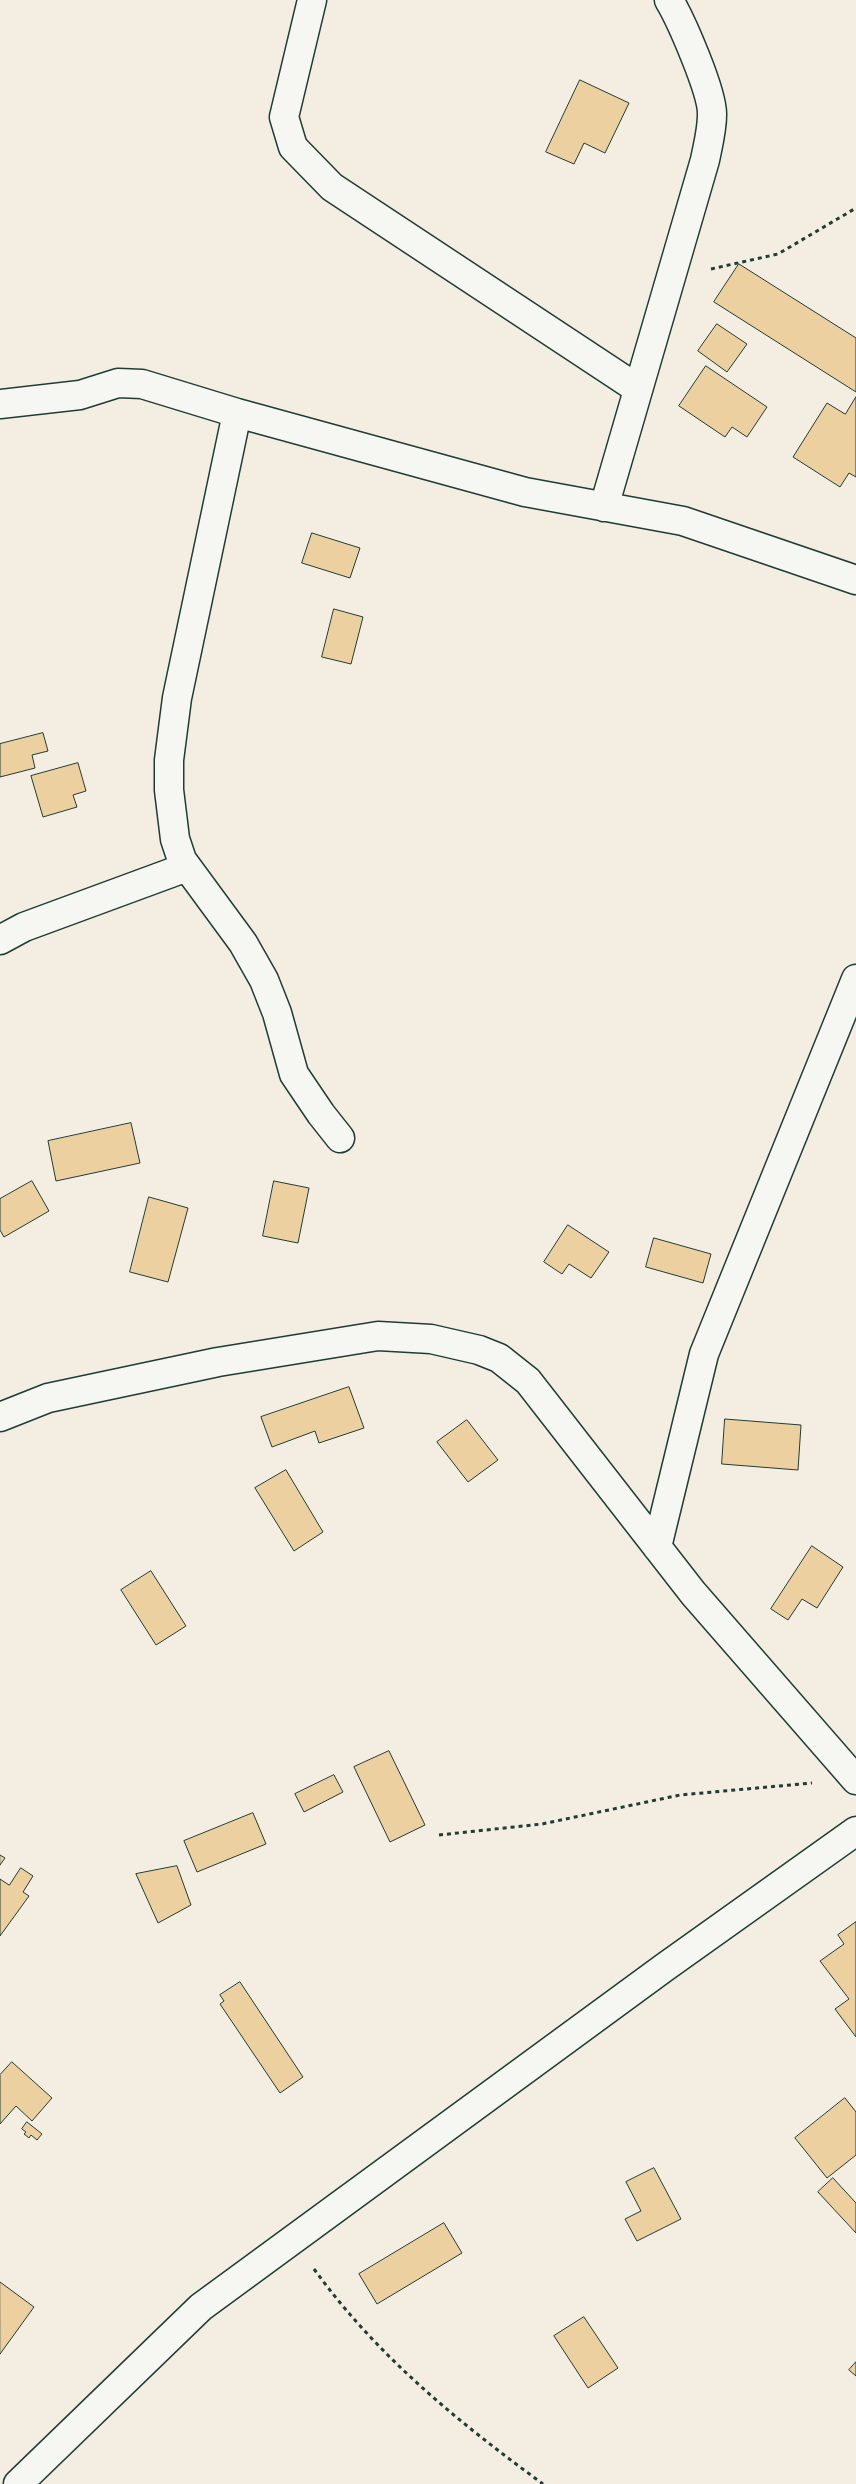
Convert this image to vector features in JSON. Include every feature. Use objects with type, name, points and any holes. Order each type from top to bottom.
[{"type":"street","points":[[312,0],[284,118],[293,147],[332,186],[638,388]]},
{"type":"street","points":[[604,507],[705,160],[713,113],[703,78],[679,16],[669,0]]},
{"type":"street","points":[[0,404],[61,398],[118,383],[142,384],[237,413],[525,492],[683,521],[856,580]]},
{"type":"street","points":[[237,413],[177,698],[170,760],[169,790],[175,839],[182,860],[243,944],[260,973],[277,1013],[294,1074],[320,1114],[340,1138]]},
{"type":"street","points":[[0,940],[24,928],[187,867]]},
{"type":"street","points":[[657,1547],[704,1354],[856,979]]},
{"type":"street","points":[[0,1417],[48,1398],[218,1362],[378,1336],[431,1339],[479,1350],[500,1358],[528,1381],[693,1593],[856,1779]]},
{"type":"street","points":[[18,2484],[201,2307],[658,1973],[856,1832]]},
{"type":"path","points":[[670,281],[722,266],[778,254],[856,208]]},
{"type":"path","points":[[438,1835],[542,1824],[680,1795],[856,1779]]},
{"type":"path","points":[[293,2240],[358,2325],[402,2371],[456,2419],[543,2484]]},
{"type":"building","points":[[580,80],[629,103],[605,153],[584,143],[574,164],[546,152]]},
{"type":"building","points":[[739,264],[856,338],[856,392],[714,302]]},
{"type":"building","points":[[717,324],[747,344],[727,372],[698,351]]},
{"type":"building","points":[[706,366],[767,407],[747,437],[732,427],[725,437],[679,406]]},
{"type":"building","points":[[856,397],[856,477],[849,473],[840,487],[793,457],[827,403],[845,414]]},
{"type":"building","points":[[312,533],[360,548],[350,578],[302,563]]},
{"type":"building","points":[[334,609],[363,617],[351,664],[322,657]]},
{"type":"building","points":[[43,733],[48,751],[32,755],[35,768],[0,777],[0,744]]},
{"type":"building","points":[[78,763],[86,791],[73,795],[77,807],[43,817],[31,776]]},
{"type":"building","points":[[131,1123],[140,1163],[56,1181],[48,1141]]},
{"type":"building","points":[[32,1181],[49,1211],[4,1237],[0,1230],[0,1199]]},
{"type":"building","points":[[274,1181],[309,1188],[298,1243],[263,1236]]},
{"type":"building","points":[[149,1197],[188,1208],[168,1282],[130,1272]]},
{"type":"building","points":[[568,1225],[609,1252],[591,1278],[569,1264],[562,1274],[544,1262]]},
{"type":"building","points":[[654,1238],[711,1254],[703,1283],[646,1267]]},
{"type":"building","points":[[349,1387],[364,1428],[319,1443],[315,1431],[272,1447],[261,1417]]},
{"type":"building","points":[[725,1419],[801,1425],[798,1470],[722,1464]]},
{"type":"building","points":[[467,1420],[498,1460],[468,1482],[437,1442]]},
{"type":"building","points":[[286,1470],[323,1532],[294,1551],[255,1488]]},
{"type":"building","points":[[812,1546],[843,1567],[817,1608],[802,1599],[788,1620],[771,1609]]},
{"type":"building","points":[[151,1571],[186,1626],[156,1645],[121,1590]]},
{"type":"building","points":[[389,1751],[425,1825],[390,1842],[354,1767]]},
{"type":"building","points":[[334,1775],[343,1792],[304,1812],[295,1794]]},
{"type":"building","points":[[253,1813],[266,1844],[197,1872],[184,1841]]},
{"type":"building","points":[[0,1855],[5,1858],[0,1865]]},
{"type":"building","points":[[177,1866],[191,1905],[158,1923],[136,1874]]},
{"type":"building","points":[[21,1868],[33,1876],[23,1892],[29,1896],[0,1936],[0,1879],[9,1885]]},
{"type":"building","points":[[856,1922],[856,2037],[835,2009],[849,1999],[820,1961],[844,1944],[838,1935]]},
{"type":"building","points":[[240,1982],[303,2077],[280,2093],[220,2004],[224,2001],[220,1995]]},
{"type":"building","points":[[12,2062],[52,2098],[32,2121],[16,2106],[0,2124],[0,2075]]},
{"type":"building","points":[[845,2098],[856,2112],[856,2155],[827,2178],[795,2138]]},
{"type":"building","points":[[27,2122],[42,2134],[37,2140],[31,2135],[29,2138],[24,2134],[26,2132],[22,2129]]},
{"type":"building","points":[[654,2168],[681,2219],[637,2241],[625,2219],[641,2211],[626,2182]]},
{"type":"building","points":[[833,2178],[856,2203],[856,2233],[818,2192]]},
{"type":"building","points":[[444,2223],[462,2253],[377,2304],[359,2274]]},
{"type":"building","points":[[0,2282],[34,2307],[0,2354]]},
{"type":"building","points":[[584,2317],[618,2368],[588,2388],[554,2336]]},
{"type":"building","points":[[856,2362],[856,2376],[849,2370]]}]
